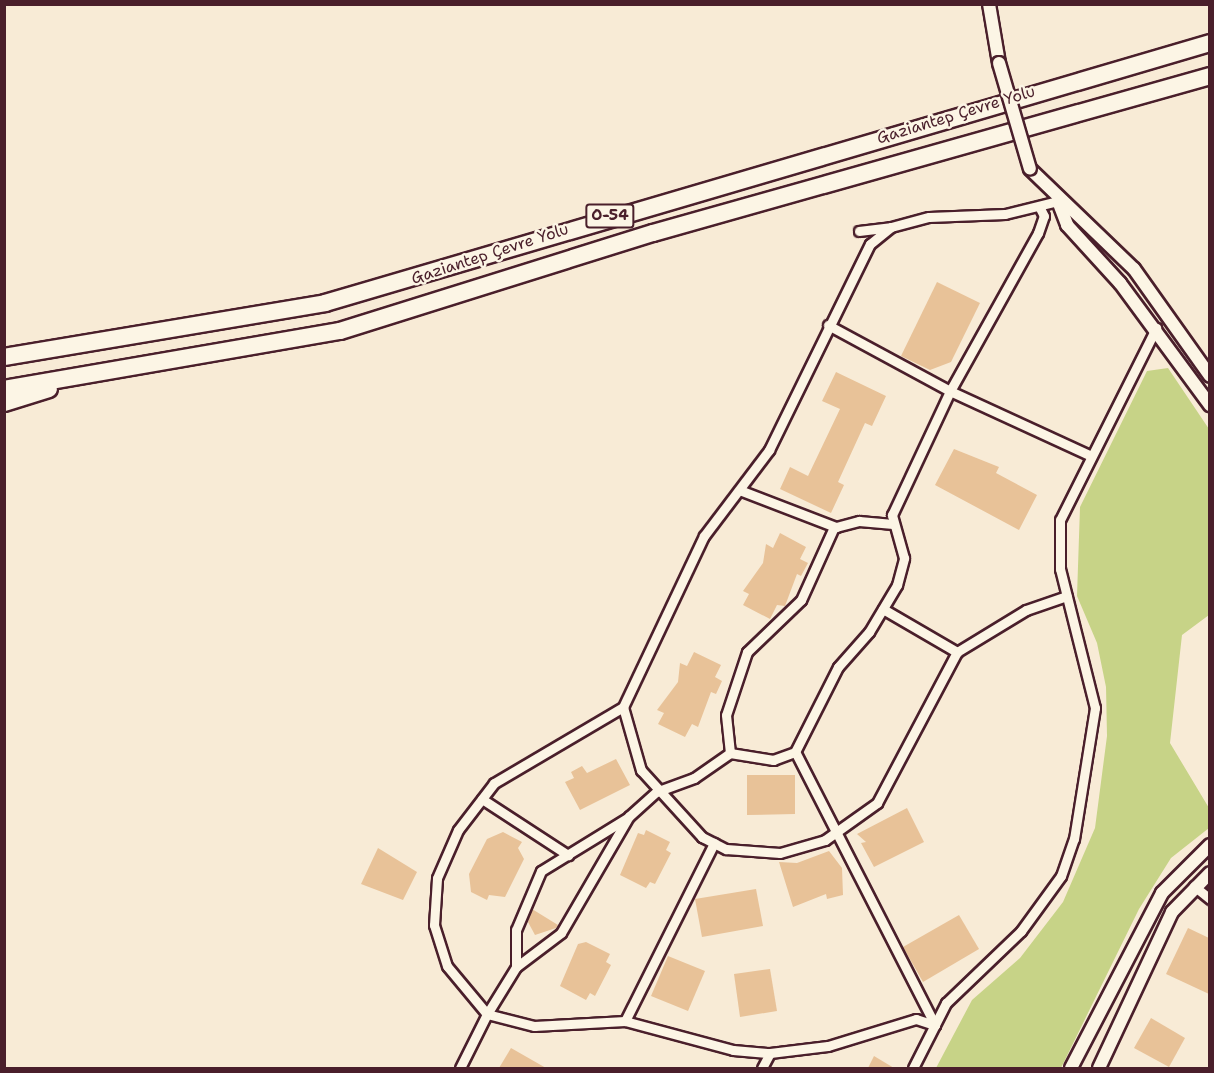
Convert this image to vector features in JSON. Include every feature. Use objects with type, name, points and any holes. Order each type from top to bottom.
[{"type":"highway","name":"Gaziantep Çevre Yolu","points":[[4,357],[325,303],[1209,43]]},
{"type":"highway","name":"Gaziantep Çevre Yolu","points":[[4,389],[340,331],[653,233],[1209,76]]},
{"type":"highway","points":[[4,403],[80,376]]},
{"type":"street","points":[[989,4],[999,63],[1030,169],[1058,201],[1134,269],[1209,373]]},
{"type":"street","points":[[859,231],[891,227],[929,217],[1005,214],[1058,201]]},
{"type":"street","points":[[1058,201],[1067,225],[1156,328],[1209,405]]},
{"type":"street","points":[[516,967],[516,930],[523,904],[541,871],[629,816],[656,792],[694,778],[730,753],[773,760],[795,753],[838,667],[883,609],[904,558],[891,515],[950,392],[1038,233],[1044,216],[1039,206]]},
{"type":"street","points":[[891,227],[870,244],[828,325],[769,450],[742,491],[704,536],[623,707],[494,783],[459,830],[437,878],[434,925],[452,976],[487,1014],[534,1026],[625,1021],[733,1050],[770,1053],[828,1046],[916,1019],[935,1025]]},
{"type":"street","points":[[828,325],[950,392],[1091,456]]},
{"type":"street","points":[[913,1068],[946,1002],[1021,931],[1061,876],[1074,839],[1095,708],[1067,596],[1060,520],[1156,328]]},
{"type":"street","points":[[742,491],[834,527],[859,521],[893,524]]},
{"type":"street","points":[[730,753],[726,715],[747,652],[801,600],[834,527]]},
{"type":"street","points":[[623,707],[641,770],[656,792],[714,843],[780,853],[837,834],[877,803],[957,652],[1026,610],[1067,596]]},
{"type":"street","points":[[883,609],[957,652]]},
{"type":"street","points":[[795,753],[935,1025]]},
{"type":"street","points":[[482,799],[568,855]]},
{"type":"street","points":[[460,1068],[487,1014],[516,967],[561,933],[629,816]]},
{"type":"street","points":[[625,1021],[714,843]]},
{"type":"street","points":[[1071,1068],[1162,893],[1209,845]]},
{"type":"street","points":[[1099,1068],[1172,912],[1194,886],[1209,873]]},
{"type":"street","points":[[1194,886],[1209,899]]},
{"type":"street","points":[[762,1068],[770,1053]]},
{"type":"green space","points":[[1168,368],[1209,429],[1209,615],[1182,635],[1170,743],[1209,808],[1209,828],[1171,858],[1139,909],[1061,1068],[936,1068],[972,1000],[1020,958],[1063,902],[1095,828],[1107,736],[1106,687],[1097,643],[1077,596],[1080,507],[1147,371]]},
{"type":"building","points":[[937,282],[980,303],[951,362],[930,370],[901,356]]},
{"type":"building","points":[[836,372],[886,396],[872,426],[865,423],[838,482],[844,485],[831,513],[780,489],[790,467],[808,476],[840,409],[822,401]]},
{"type":"building","points":[[954,449],[999,467],[996,473],[1037,495],[1019,530],[935,485]]},
{"type":"building","points":[[780,533],[806,547],[800,559],[808,563],[801,576],[797,574],[785,606],[777,605],[770,619],[743,605],[749,594],[743,591],[763,563],[766,544],[773,548]]},
{"type":"building","points":[[694,652],[721,665],[715,677],[722,681],[716,694],[711,692],[698,727],[692,724],[685,737],[658,724],[664,713],[657,710],[678,682],[680,663],[687,666]]},
{"type":"building","points":[[616,759],[630,785],[580,810],[565,782],[574,778],[571,772],[582,766],[587,773]]},
{"type":"building","points":[[747,775],[795,775],[795,814],[747,815]]},
{"type":"building","points":[[907,808],[924,842],[874,867],[861,843],[866,842],[857,834]]},
{"type":"building","points":[[646,830],[670,842],[666,850],[671,853],[655,884],[650,882],[646,888],[620,875],[638,833],[644,835]]},
{"type":"building","points":[[503,832],[522,842],[518,848],[524,859],[505,897],[489,895],[487,900],[471,892],[469,874],[487,839]]},
{"type":"building","points":[[378,848],[417,872],[403,900],[361,884]]},
{"type":"building","points":[[829,851],[842,868],[843,895],[827,899],[826,894],[793,907],[779,862],[797,863]]},
{"type":"building","points":[[756,889],[763,926],[702,937],[695,899]]},
{"type":"building","points":[[532,909],[558,925],[556,928],[535,935],[528,922]]},
{"type":"building","points":[[959,915],[979,949],[923,982],[903,947]]},
{"type":"building","points":[[1188,928],[1209,938],[1209,994],[1166,974]]},
{"type":"building","points":[[586,942],[610,954],[606,962],[611,965],[595,996],[590,993],[586,1000],[560,986],[578,944]]},
{"type":"building","points":[[668,956],[705,971],[688,1011],[651,996]]},
{"type":"building","points":[[770,969],[777,1011],[740,1017],[734,974]]},
{"type":"building","points":[[1151,1018],[1185,1038],[1169,1067],[1134,1048]]},
{"type":"building","points":[[511,1048],[546,1068],[499,1068]]},
{"type":"building","points":[[874,1056],[894,1068],[868,1068]]}]
